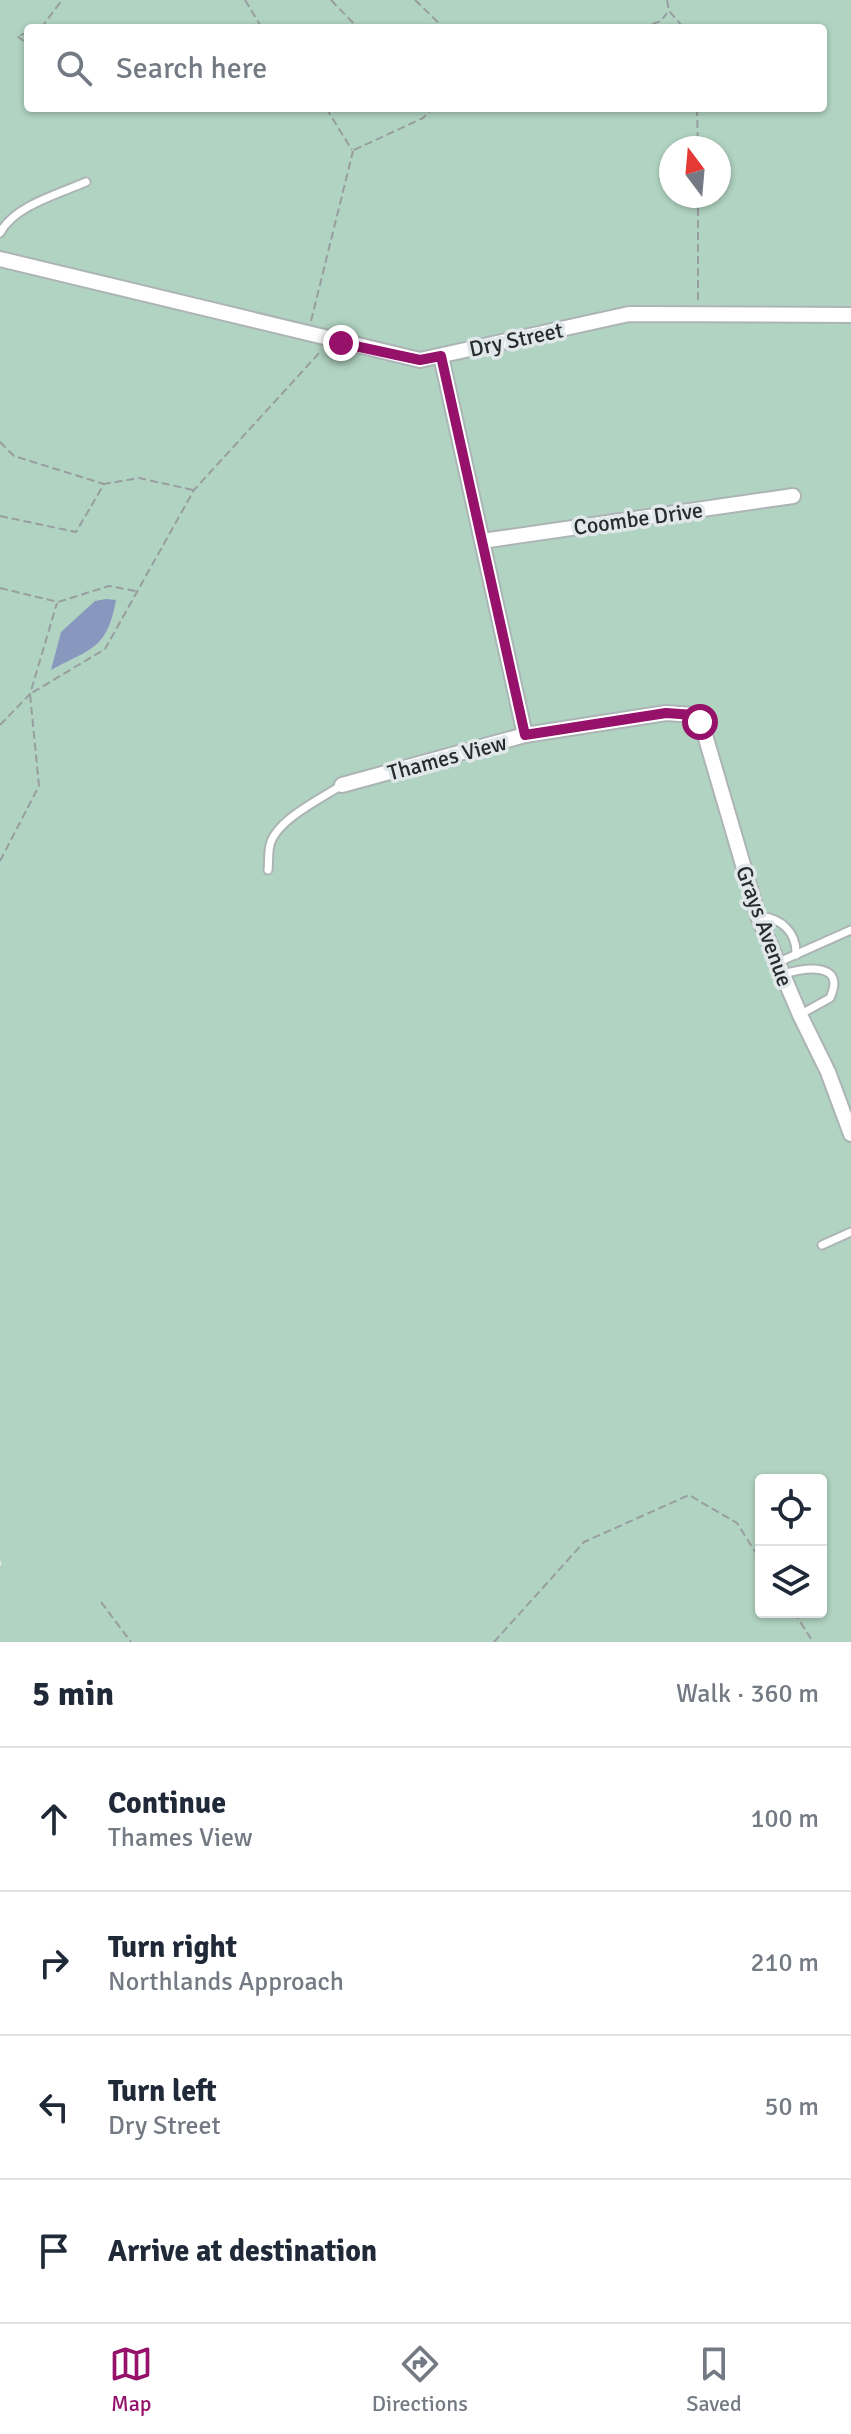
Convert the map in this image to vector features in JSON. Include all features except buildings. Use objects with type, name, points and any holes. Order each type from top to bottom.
[{"type":"street","name":"Dry Street","points":[[0,259],[420,360],[629,314],[851,315]]},
{"type":"street","points":[[441,356],[525,735]]},
{"type":"street","name":"Coombe Drive","points":[[482,541],[793,496]]},
{"type":"street","name":"Thames View","points":[[342,785],[525,735],[666,713],[694,715]]},
{"type":"street","name":"Grays Avenue","points":[[694,715],[705,735],[758,916],[828,1072],[851,1134]]},
{"type":"lane","points":[[0,233],[6,223],[33,206],[86,182]]},
{"type":"lane","points":[[268,870],[270,845],[281,827],[342,785]]},
{"type":"lane","points":[[758,916],[785,924],[794,938],[796,955]]},
{"type":"lane","points":[[779,968],[796,955],[851,930]]},
{"type":"lane","points":[[779,968],[821,968],[831,977],[834,986],[830,998],[800,1015]]},
{"type":"lane","points":[[822,1245],[851,1232]]},
{"type":"path","points":[[44,24],[62,0]]},
{"type":"path","points":[[245,0],[260,24]]},
{"type":"path","points":[[331,0],[354,24]]},
{"type":"path","points":[[415,0],[440,24]]},
{"type":"path","points":[[667,0],[669,11],[680,24]]},
{"type":"path","points":[[652,24],[661,21],[669,11]]},
{"type":"path","points":[[308,335],[353,151],[329,112]]},
{"type":"path","points":[[353,151],[423,118],[429,112]]},
{"type":"path","points":[[697,112],[698,136]]},
{"type":"path","points":[[698,208],[698,314]]},
{"type":"path","points":[[0,725],[30,694],[105,649],[194,490],[331,341]]},
{"type":"path","points":[[0,442],[14,456],[104,484],[139,478],[194,490]]},
{"type":"path","points":[[0,516],[76,532],[104,484]]},
{"type":"path","points":[[0,588],[58,602],[109,586],[137,591]]},
{"type":"path","points":[[0,861],[39,786],[30,694],[58,602]]},
{"type":"path","points":[[494,1642],[584,1542],[689,1495],[737,1523],[755,1552]]},
{"type":"path","points":[[101,1602],[131,1642]]},
{"type":"path","points":[[798,1618],[813,1642]]},
{"type":"green space","points":[[0,0],[851,0],[851,1642],[0,1642]]},
{"type":"water","points":[[116,600],[108,629],[102,638],[87,651],[51,670],[61,632],[95,601]]},
{"type":"route","points":[[341,343],[420,360],[441,356],[525,735],[666,713],[694,715],[700,722]]}]
